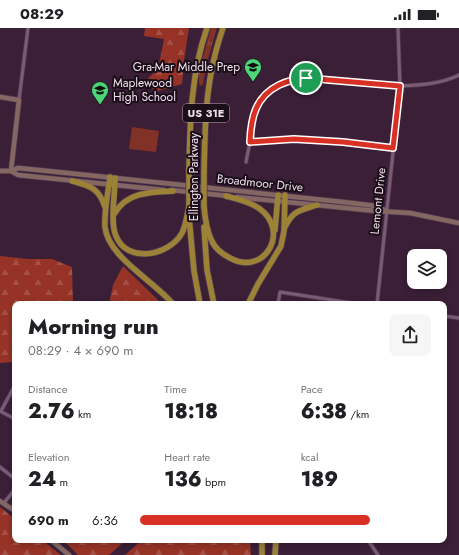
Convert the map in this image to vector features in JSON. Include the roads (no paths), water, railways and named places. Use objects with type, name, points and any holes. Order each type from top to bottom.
[{"type":"highway","name":"Ellington Parkway","points":[[200,301],[193,258],[189,206],[189,170],[191,118],[195,74],[199,53],[207,28]]},
{"type":"highway","name":"Ellington Parkway","points":[[213,301],[207,270],[204,206],[206,113],[208,88],[214,55],[223,28]]},
{"type":"highway","points":[[214,55],[226,28]]},
{"type":"highway","points":[[112,178],[114,232],[121,245],[138,254],[152,254],[169,247],[182,234],[189,206]]},
{"type":"highway","points":[[72,181],[94,188],[101,196],[106,209]]},
{"type":"highway","points":[[112,184],[106,209],[106,232],[113,247],[120,256],[170,301]]},
{"type":"highway","points":[[114,217],[115,212],[122,203],[132,197],[150,192],[173,191]]},
{"type":"highway","points":[[226,196],[255,206],[263,211],[270,220],[273,228],[273,238]]},
{"type":"highway","points":[[204,206],[210,239],[218,250],[231,259],[246,263],[258,261],[266,254],[273,238],[278,198]]},
{"type":"highway","points":[[250,301],[278,251],[282,240],[284,231],[285,198]]},
{"type":"highway","points":[[284,231],[290,218],[294,214],[302,209],[317,205]]},
{"type":"highway","points":[[262,543],[262,555]]},
{"type":"highway","points":[[275,555],[276,543]]},
{"type":"main road","points":[[0,97],[19,100],[11,171]]},
{"type":"main road","name":"Broadmoor Drive","points":[[0,171],[11,171],[18,168],[278,198]]},
{"type":"main road","name":"Broadmoor Drive","points":[[11,171],[18,175],[173,191],[226,196],[285,198],[376,206],[386,211]]},
{"type":"main road","name":"Broadmoor Drive","points":[[285,198],[317,205],[426,215],[459,223]]},
{"type":"main road","points":[[2,502],[12,510]]},
{"type":"main road","points":[[55,543],[69,555]]},
{"type":"street","points":[[19,100],[28,28]]},
{"type":"street","name":"Lemont Drive","points":[[377,301],[400,86],[398,28]]},
{"type":"street","points":[[246,162],[254,113],[263,98],[279,85],[306,78],[400,86],[440,82],[459,75]]},
{"type":"street","points":[[250,142],[294,139],[343,142],[393,148]]},
{"type":"street","points":[[278,301],[280,292],[338,301]]},
{"type":"street","points":[[447,316],[459,318]]},
{"type":"street","points":[[12,390],[0,411],[12,417]]},
{"type":"street","points":[[0,467],[12,477]]},
{"type":"street","points":[[2,502],[12,492]]},
{"type":"street","points":[[370,543],[378,555]]},
{"type":"place","name":"Gra-Mar Middle Prep","points":[[253,82]]},
{"type":"place","name":"Maplewood High School","points":[[100,105]]}]
